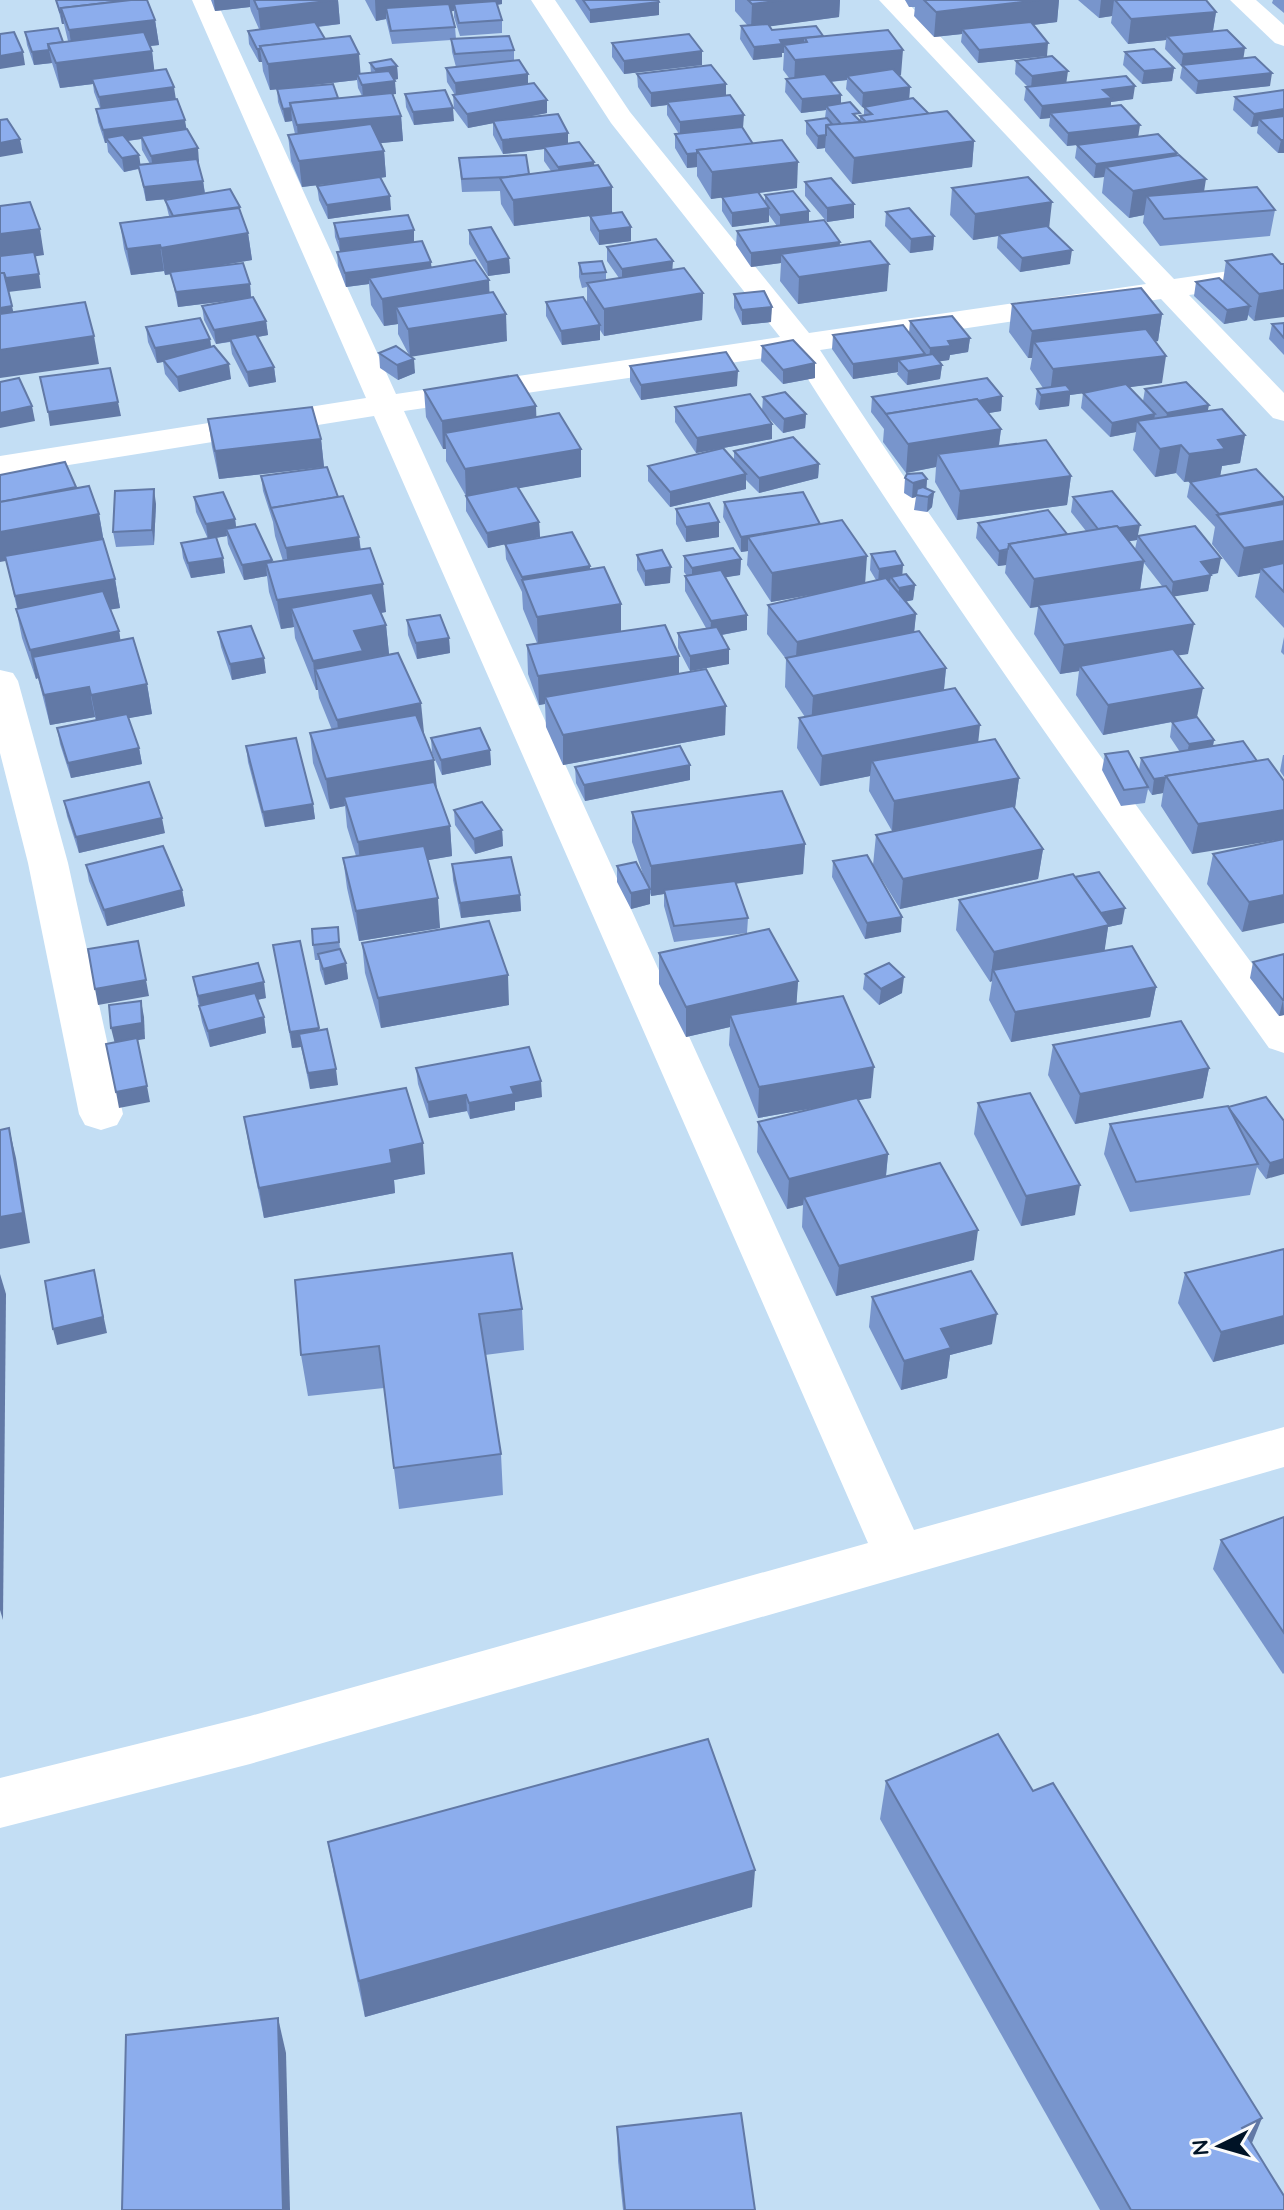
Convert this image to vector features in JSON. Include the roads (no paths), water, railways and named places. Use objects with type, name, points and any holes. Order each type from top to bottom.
[{"type":"street","points":[[204,0],[899,1555]]},
{"type":"street","points":[[543,0],[620,117],[800,342],[891,485],[1038,698],[1284,1038]]},
{"type":"street","points":[[891,0],[1284,411]]},
{"type":"street","points":[[1242,0],[1284,38]]},
{"type":"street","points":[[0,466],[383,405],[1284,272]]},
{"type":"street","points":[[0,681],[48,863],[101,1114]]},
{"type":"street","points":[[0,1803],[250,1740],[1284,1447]]}]
